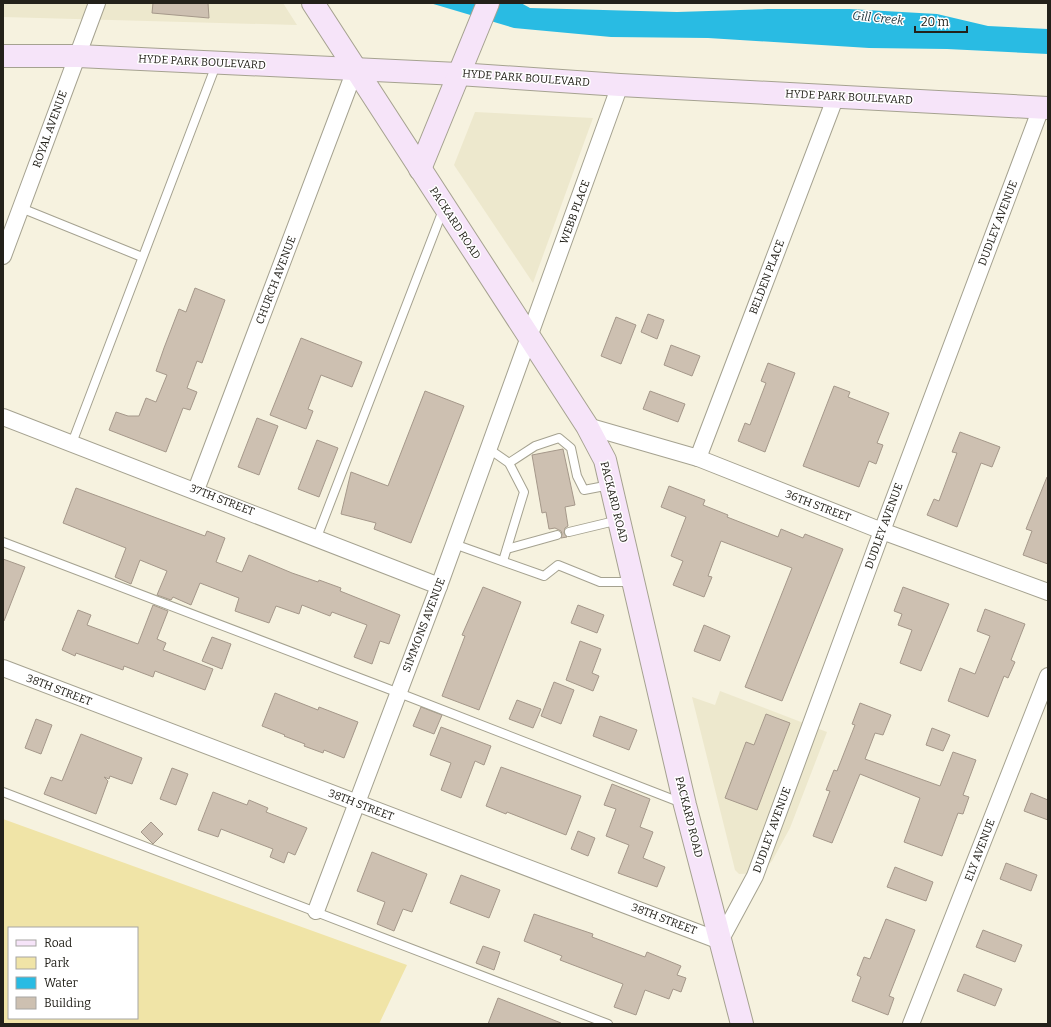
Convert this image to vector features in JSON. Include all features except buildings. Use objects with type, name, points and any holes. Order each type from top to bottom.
[{"type":"street","name":"ROYAL AVENUE","points":[[3,256],[97,3]]},
{"type":"street","name":"PACKARD ROAD","points":[[313,3],[587,426],[605,460],[685,805],[742,1024]]},
{"type":"street","points":[[420,169],[488,3]]},
{"type":"street","name":"HYDE PARK BOULEVARD","points":[[3,56],[78,56],[458,74],[620,85],[1045,108]]},
{"type":"street","name":"CHURCH AVENUE","points":[[196,490],[355,70]]},
{"type":"street","name":"WEBB PLACE","points":[[530,339],[620,85]]},
{"type":"street","name":"BELDEN PLACE","points":[[698,458],[836,96]]},
{"type":"street","name":"DUDLEY AVENUE","points":[[720,940],[755,876],[882,531],[1045,108]]},
{"type":"street","name":"SIMMONS AVENUE","points":[[316,911],[439,586],[530,339]]},
{"type":"street","name":"37TH STREET","points":[[3,417],[196,490],[439,586]]},
{"type":"street","name":"36TH STREET","points":[[587,426],[698,458],[882,531],[1048,592]]},
{"type":"street","name":"38TH STREET","points":[[3,668],[357,804],[720,940]]},
{"type":"street","name":"ELY AVENUE","points":[[911,1024],[1048,676]]},
{"type":"lane","points":[[72,443],[216,63]]},
{"type":"lane","points":[[317,538],[444,207]]},
{"type":"lane","points":[[21,208],[142,257]]},
{"type":"lane","points":[[509,463],[535,446],[560,438],[571,448],[577,476],[584,490],[611,485]]},
{"type":"lane","points":[[489,449],[509,463],[524,492],[503,561]]},
{"type":"lane","points":[[569,532],[619,520]]},
{"type":"lane","points":[[507,549],[557,536]]},
{"type":"lane","points":[[3,542],[398,693],[685,805]]},
{"type":"lane","points":[[454,544],[544,576],[558,565],[600,582],[633,582]]},
{"type":"lane","points":[[3,792],[608,1024]]},
{"type":"shaded area","points":[[3,3],[283,3],[297,25],[3,17]]},
{"type":"shaded area","points":[[475,112],[593,118],[533,283],[454,165]]},
{"type":"shaded area","points":[[720,691],[827,732],[790,828],[772,861],[761,873],[739,874],[735,870],[692,697],[715,705]]},
{"type":"green space","points":[[3,819],[407,965],[379,1024],[3,1024]]},
{"type":"water","name":"Gill Creek","points":[[430,3],[521,3],[530,8],[677,12],[768,9],[849,9],[937,14],[988,26],[1048,29],[1048,54],[947,49],[869,48],[708,38],[611,37],[514,28]]}]
